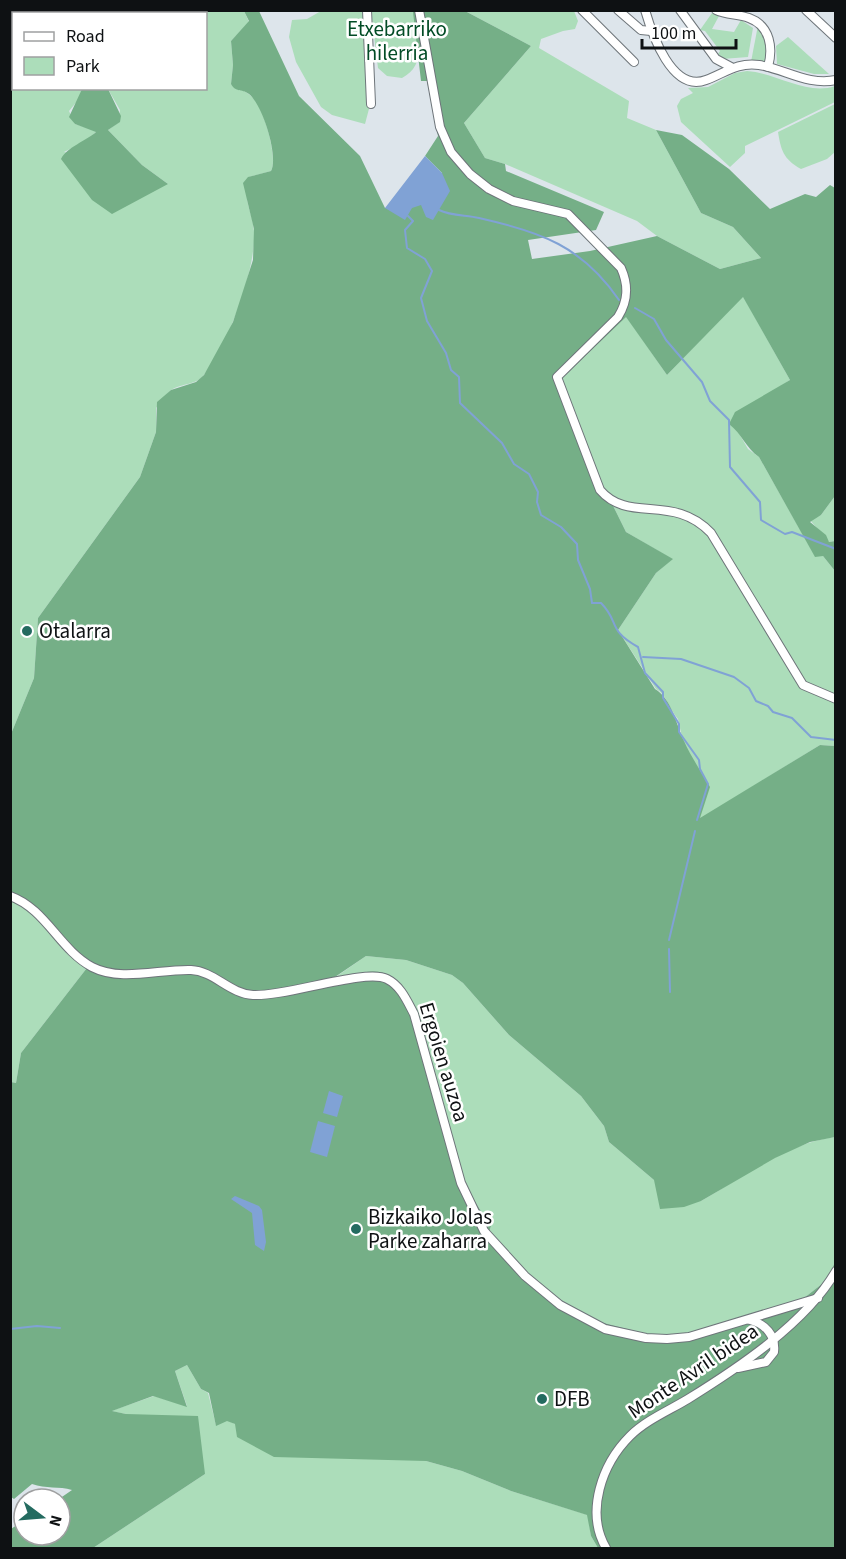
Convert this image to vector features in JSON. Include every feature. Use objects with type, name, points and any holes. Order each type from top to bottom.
[{"type":"street","points":[[367,10],[371,104]]},
{"type":"street","points":[[419,10],[438,117],[451,152],[470,174],[489,189],[513,201],[568,214],[621,268],[625,277],[627,292],[624,306],[618,317],[557,377],[600,490],[608,499],[617,504],[671,510],[702,524],[711,533],[802,684],[836,699]]},
{"type":"street","points":[[582,10],[634,62]]},
{"type":"street","points":[[618,10],[641,30],[651,31]]},
{"type":"street","points":[[645,10],[659,49],[683,78],[699,82],[731,67],[748,64],[768,67],[816,82],[836,80]]},
{"type":"street","points":[[680,10],[716,59],[731,67]]},
{"type":"street","points":[[716,10],[748,18],[762,27],[771,46],[768,67]]},
{"type":"street","points":[[806,10],[836,38]]},
{"type":"street","points":[[710,78],[716,59]]},
{"type":"street","name":"Ergoien auzoa","points":[[10,896],[34,908],[79,958],[92,967],[106,972],[122,974],[193,970],[250,995],[322,986],[364,976],[376,975],[388,979],[401,990],[414,1014],[461,1183],[493,1243],[541,1292],[605,1329],[646,1338],[689,1337],[818,1298]]},
{"type":"street","name":"Monte Avril bidea","points":[[606,1548],[597,1527],[596,1505],[602,1481],[622,1446],[638,1430],[737,1368],[818,1298],[836,1271]]},
{"type":"street","points":[[737,1368],[766,1362],[774,1352],[773,1338],[761,1323],[748,1320]]},
{"type":"green space","points":[[415,10],[465,11],[531,46],[464,123],[485,158],[505,164],[506,171],[604,212],[596,230],[528,240],[532,259],[590,251],[657,236],[720,269],[761,258],[733,227],[701,213],[656,130],[682,135],[729,169],[770,209],[805,194],[816,197],[830,185],[835,188],[835,496],[821,515],[810,522],[826,535],[829,542],[835,541],[835,571],[823,556],[815,557],[759,457],[729,424],[735,412],[790,380],[743,297],[667,375],[626,317],[562,378],[586,451],[626,532],[673,559],[656,573],[618,630],[655,689],[670,705],[687,747],[710,787],[700,818],[820,745],[835,746],[835,1137],[810,1142],[775,1158],[701,1201],[684,1207],[660,1209],[654,1180],[609,1142],[604,1126],[581,1096],[509,1035],[463,983],[452,975],[406,960],[366,956],[329,981],[360,973],[379,972],[397,981],[405,991],[461,1181],[491,1226],[489,1232],[546,1295],[592,1320],[655,1336],[692,1334],[804,1298],[827,1280],[835,1262],[835,1548],[598,1548],[591,1536],[587,1515],[511,1491],[462,1471],[426,1461],[274,1457],[237,1437],[235,1424],[227,1421],[216,1426],[209,1393],[201,1389],[187,1365],[175,1371],[187,1407],[153,1396],[112,1411],[126,1414],[198,1416],[205,1474],[93,1548],[11,1548],[12,1528],[12,1547],[72,1547],[72,1487],[32,1484],[28,1487],[12,1487],[11,1497],[11,1082],[16,1083],[21,1053],[90,964],[28,910],[11,899],[11,734],[34,678],[38,618],[140,477],[156,432],[157,402],[171,390],[196,382],[204,375],[233,322],[253,260],[254,229],[243,183],[248,177],[271,171],[273,164],[268,131],[259,108],[249,94],[235,89],[231,84],[233,65],[231,41],[249,21],[244,11],[259,11],[299,96],[360,156],[385,208],[408,207],[421,202],[442,173],[425,156],[438,136],[427,81],[421,81],[413,12]]},
{"type":"green space","points":[[10,11],[244,11],[249,22],[231,41],[233,65],[231,84],[249,94],[257,103],[267,127],[273,157],[271,171],[249,177],[247,201],[253,223],[254,246],[246,286],[222,347],[212,363],[203,376],[170,391],[156,408],[156,432],[140,477],[38,618],[34,678],[11,734]],"holes":[[[12,12],[207,12],[207,90],[109,90],[120,110],[119,122],[108,130],[142,165],[168,184],[64,152],[86,141],[97,131],[75,124],[69,111],[79,99],[81,90],[12,90]]]},
{"type":"green space","points":[[321,11],[364,11],[370,105],[365,124],[332,115],[321,107],[296,62],[289,37],[292,20],[307,19]]},
{"type":"green space","name":"Etxebarriko hilerria","points":[[371,11],[416,11],[418,57],[410,72],[402,78],[387,76],[378,68]]},
{"type":"green space","points":[[465,11],[574,11],[578,21],[575,29],[541,39],[539,48],[629,101],[627,118],[656,130],[701,213],[733,227],[761,258],[720,269],[657,236],[637,221],[505,164],[485,158],[464,123],[531,46]]},
{"type":"green space","points":[[712,13],[719,16],[712,29],[734,32],[741,20],[753,28],[748,57],[722,59],[718,54],[720,51],[705,31],[700,30]]},
{"type":"green space","points":[[758,25],[769,41],[766,64],[751,62]]},
{"type":"green space","points":[[788,37],[829,74],[814,74],[777,64],[776,46]]},
{"type":"green space","points":[[747,71],[802,86],[824,88],[835,86],[835,102],[745,146],[745,153],[730,167],[681,122],[677,106],[681,99],[693,93],[688,88],[708,87],[735,73]]},
{"type":"green space","points":[[82,90],[108,90],[121,116],[120,122],[108,130],[142,165],[168,184],[112,214],[92,200],[61,159],[68,151],[96,132],[75,124],[69,117]]},
{"type":"green space","points":[[835,104],[835,152],[827,159],[801,169],[790,162],[780,144],[778,132]]},
{"type":"green space","points":[[743,296],[790,380],[764,397],[737,430],[748,449],[759,457],[815,556],[823,556],[835,571],[835,746],[820,745],[700,819],[678,719],[618,630],[656,573],[672,559],[626,532],[586,451],[562,377],[626,316],[667,375]]},
{"type":"green space","points":[[835,496],[835,541],[829,542],[810,520],[821,515]]},
{"type":"green space","points":[[11,899],[28,910],[90,964],[21,1053],[16,1083],[11,1082]]},
{"type":"green space","points":[[366,956],[406,960],[452,975],[463,983],[509,1035],[581,1096],[604,1126],[609,1142],[654,1180],[701,1201],[783,1154],[817,1140],[835,1137],[835,1262],[827,1280],[804,1298],[692,1334],[655,1336],[592,1320],[546,1295],[489,1232],[491,1226],[461,1181],[399,982],[383,974],[364,974],[327,983]]},
{"type":"green space","points":[[187,1365],[201,1389],[208,1393],[216,1425],[227,1420],[235,1424],[426,1461],[462,1471],[511,1491],[588,1515],[591,1536],[598,1548],[93,1548],[205,1474],[126,1414],[111,1411],[154,1396],[187,1406],[175,1371]]},
{"type":"water","points":[[425,156],[442,173],[450,191],[433,220],[426,217],[421,205],[412,208],[405,220],[385,208]]},
{"type":"water","points":[[329,1091],[343,1096],[337,1117],[323,1113]]},
{"type":"water","points":[[318,1121],[335,1126],[327,1157],[310,1152]]},
{"type":"water","points":[[235,1196],[259,1206],[262,1210],[266,1242],[264,1251],[255,1245],[252,1213],[231,1199]]},
{"type":"waterway","points":[[439,210],[522,229],[558,244],[590,266],[619,300]]},
{"type":"waterway","points":[[408,216],[413,221],[405,230],[407,248],[425,259],[432,271],[421,298],[427,321],[446,353],[451,370],[459,377],[460,403],[502,443],[514,464],[529,474],[538,492],[537,502],[541,515],[561,527],[577,544],[578,560],[590,589],[592,603],[601,603],[622,636],[638,647],[645,673],[663,692],[663,698],[679,724],[679,732],[699,760],[700,769],[708,784],[697,820]]},
{"type":"waterway","points":[[635,308],[654,319],[666,340],[702,382],[710,401],[729,420],[730,467],[760,502],[761,520],[785,534],[792,532],[836,549]]},
{"type":"waterway","points":[[643,657],[681,659],[734,677],[749,688],[756,701],[768,706],[773,712],[792,718],[811,737],[836,740]]},
{"type":"waterway","points":[[669,940],[695,831]]},
{"type":"waterway","points":[[669,949],[670,992]]},
{"type":"waterway","points":[[10,1329],[37,1326],[60,1328]]},
{"type":"place","name":"Otalarra","points":[[27,631]]},
{"type":"place","name":"Bizkaiko Jolas Parke zaharra","points":[[356,1229]]},
{"type":"place","name":"DFB","points":[[542,1399]]}]
